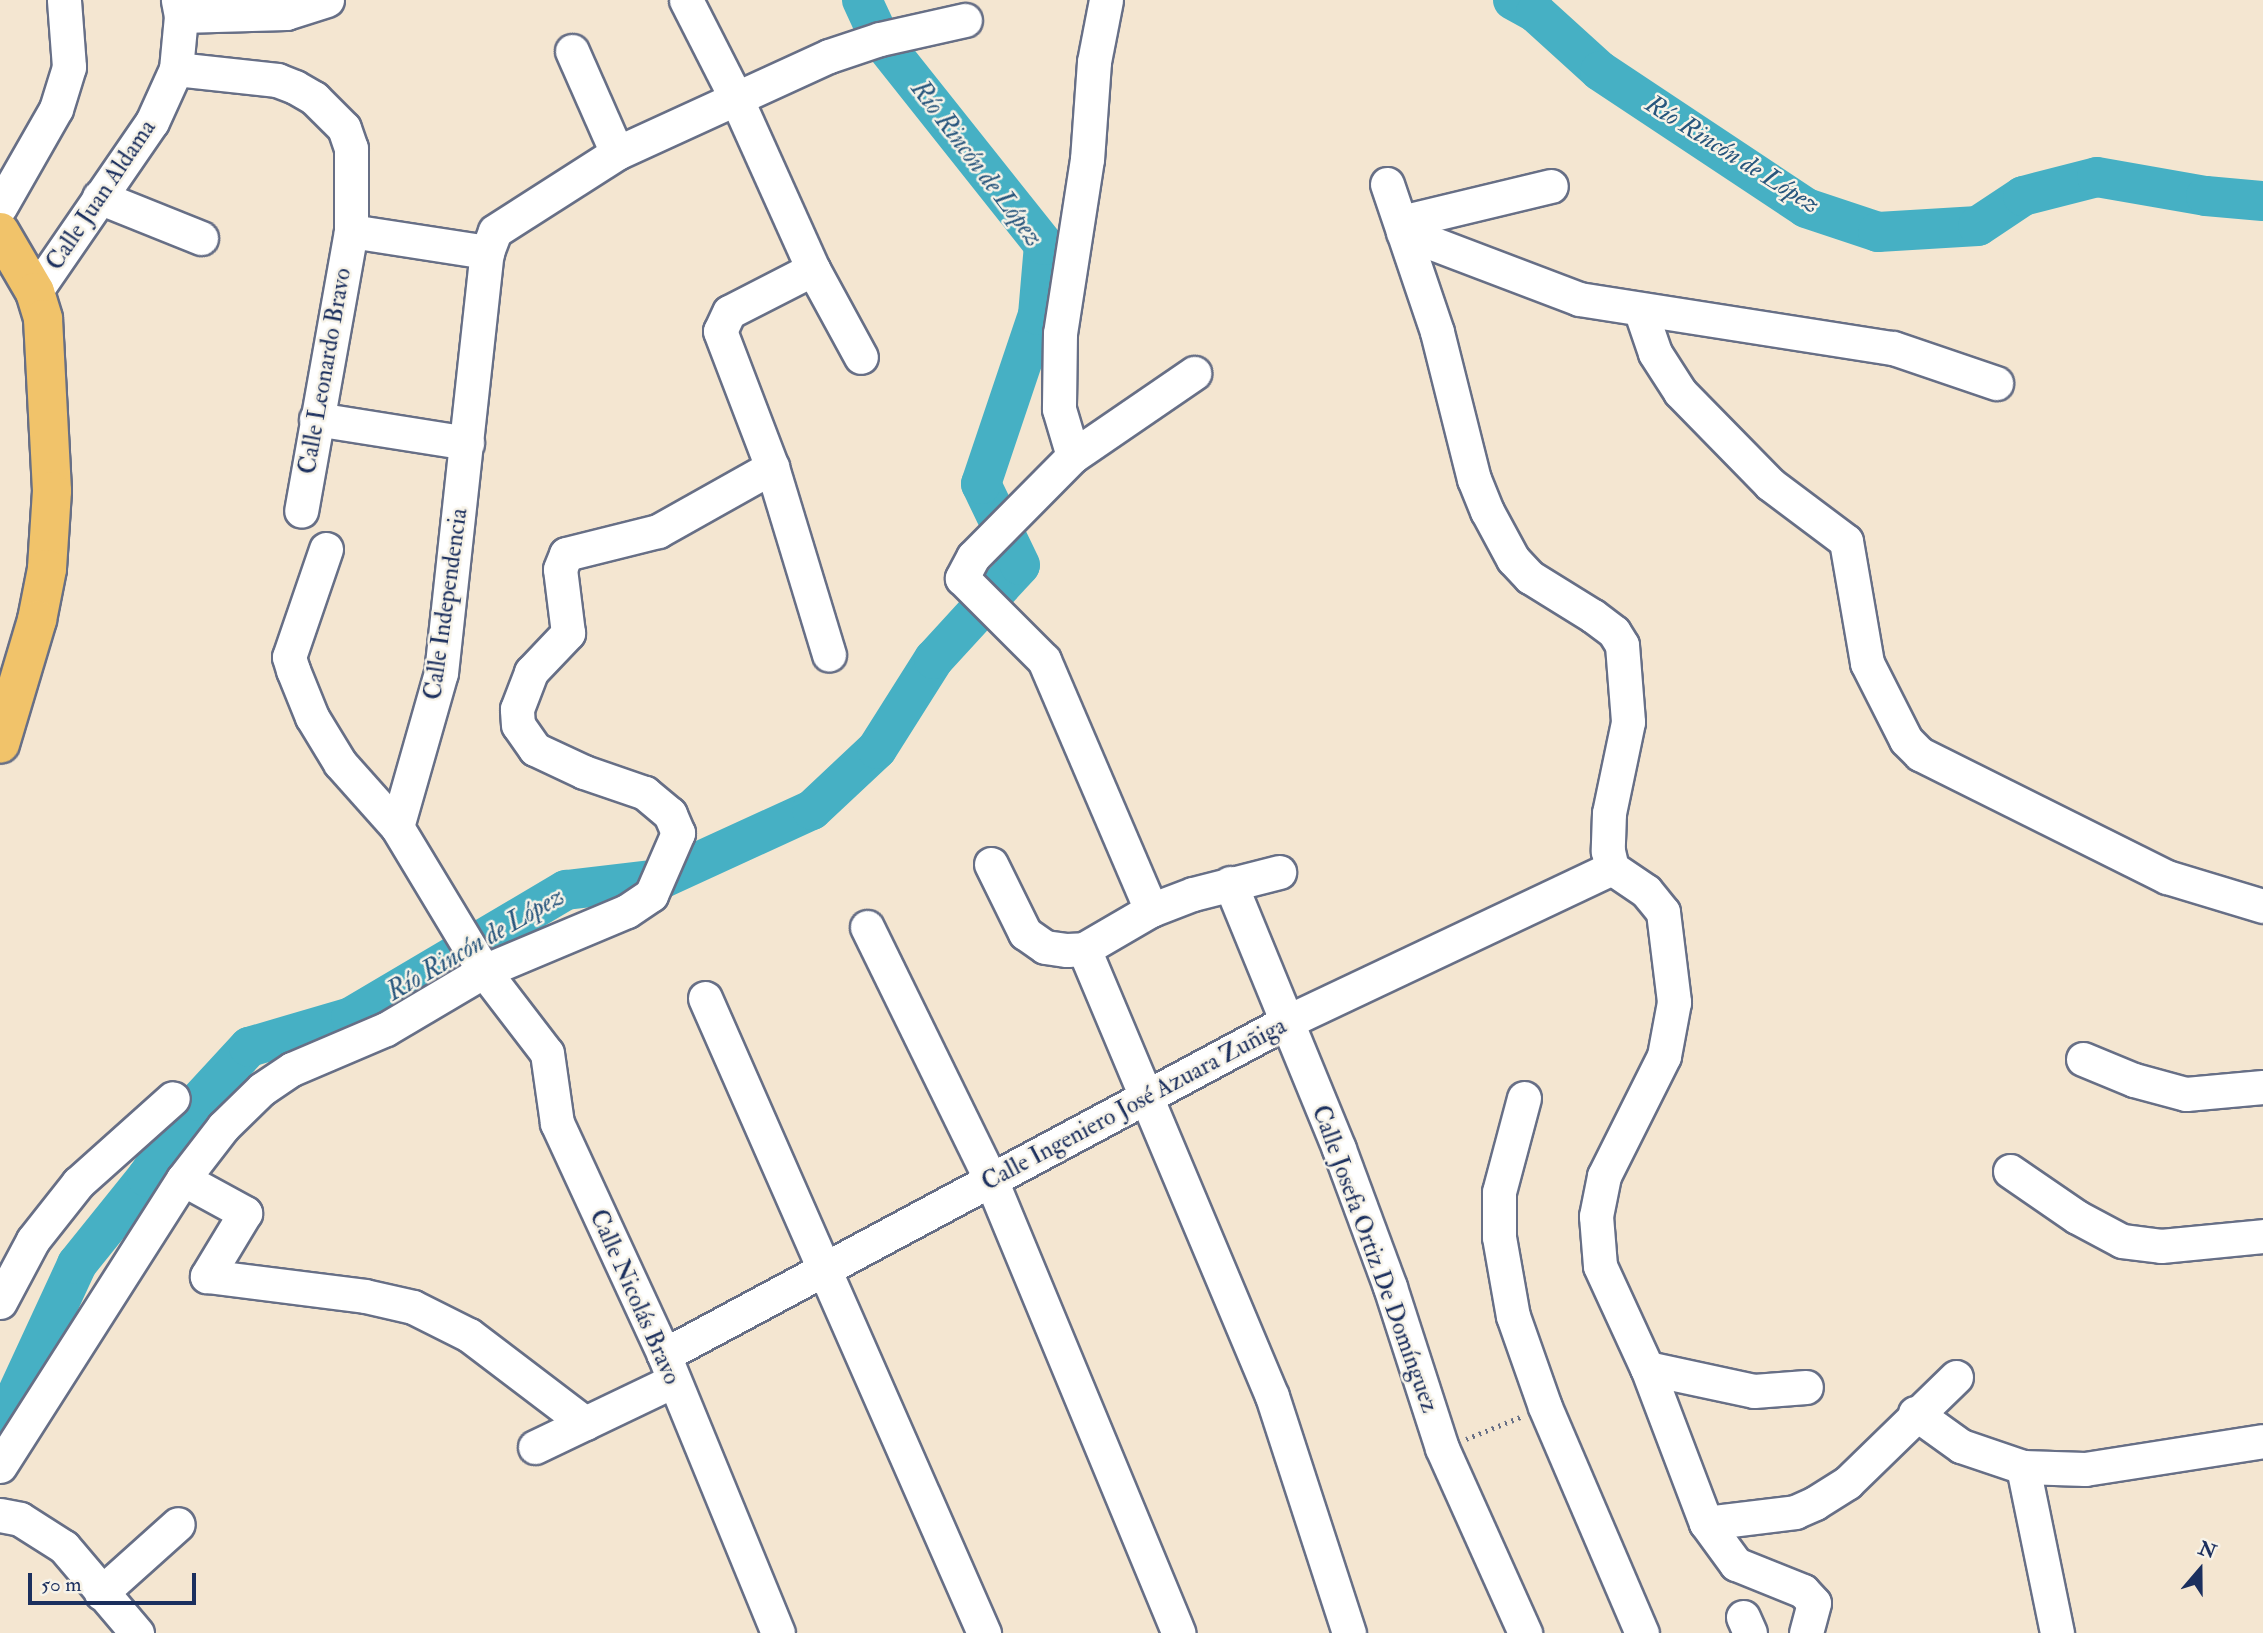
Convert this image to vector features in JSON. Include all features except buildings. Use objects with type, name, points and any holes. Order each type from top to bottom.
[{"type":"main road","points":[[0,232],[35,292],[48,363],[52,491],[47,569],[26,663],[0,744]]},
{"type":"street","points":[[0,207],[56,109],[69,67],[64,0]]},
{"type":"street","points":[[327,0],[286,13],[179,8],[176,69],[277,80],[314,98],[344,128],[351,148],[351,231],[487,252],[489,240],[503,223],[617,153],[829,56],[965,20]]},
{"type":"street","points":[[686,0],[737,100],[813,269],[861,357]]},
{"type":"street","points":[[1073,456],[1059,408],[1060,333],[1087,159],[1094,62],[1107,0]]},
{"type":"street","points":[[572,51],[617,153]]},
{"type":"street","name":"Calle Juan Aldama","points":[[35,292],[146,132],[176,69]]},
{"type":"street","points":[[1387,184],[1437,332],[1474,479],[1487,511],[1513,559],[1530,578],[1593,616],[1614,632],[1622,645],[1628,722],[1609,813],[1612,867],[1646,891],[1663,912],[1674,1002],[1664,1056],[1616,1147],[1604,1176],[1596,1216],[1600,1266],[1647,1368],[1706,1522],[1736,1564],[1809,1597],[1814,1603],[1813,1620],[1806,1633]]},
{"type":"street","points":[[1402,227],[1551,186]]},
{"type":"street","points":[[99,197],[201,238]]},
{"type":"street","points":[[1402,227],[1579,299],[1641,312],[1893,348],[1996,383]]},
{"type":"street","name":"Calle Leonardo Bravo","points":[[301,511],[351,231]]},
{"type":"street","name":"Calle Independencia","points":[[397,827],[441,673],[487,252]]},
{"type":"street","points":[[813,269],[729,312],[721,323],[721,339],[772,467],[829,655]]},
{"type":"street","points":[[1641,312],[1655,353],[1680,393],[1770,484],[1846,541],[1867,663],[1906,740],[1920,754],[2167,877],[2263,906]]},
{"type":"street","points":[[1151,911],[1044,660],[962,578],[973,557],[1073,456],[1194,373]]},
{"type":"street","points":[[316,419],[467,443]]},
{"type":"street","points":[[0,1466],[183,1179],[223,1127],[262,1089],[292,1069],[386,1029],[484,971],[627,911],[651,895],[678,833],[660,803],[551,758],[524,738],[518,724],[517,709],[526,680],[568,633],[562,558],[572,550],[659,531],[772,467]]},
{"type":"street","points":[[326,549],[289,662],[333,752],[397,827],[484,971]]},
{"type":"street","points":[[991,864],[1025,933],[1045,947],[1084,950],[1151,911],[1230,883],[1279,872]]},
{"type":"street","name":"Calle Ingeniero José Azuara Zuñiga","points":[[535,1447],[585,1423],[668,1368],[828,1271],[1147,1094],[1284,1023],[1612,867]]},
{"type":"street","name":"Calle Josefa Ortiz De Domínguez","points":[[1230,883],[1386,1276],[1442,1448],[1525,1633]]},
{"type":"street","points":[[867,927],[990,1180],[1179,1633]]},
{"type":"street","points":[[1084,950],[1147,1094],[1272,1396],[1349,1633]]},
{"type":"street","name":"Calle Nicolás Bravo","points":[[484,971],[547,1053],[557,1123],[668,1368],[778,1633]]},
{"type":"street","points":[[705,998],[828,1271],[984,1633]]},
{"type":"street","points":[[2082,1059],[2134,1080],[2186,1094],[2263,1087]]},
{"type":"street","points":[[0,1302],[33,1240],[78,1183],[173,1098]]},
{"type":"street","points":[[1524,1098],[1499,1192],[1499,1237],[1513,1315],[1545,1407],[1642,1633]]},
{"type":"street","points":[[2010,1171],[2077,1217],[2122,1241],[2161,1246],[2263,1236]]},
{"type":"street","points":[[183,1179],[245,1213],[207,1276],[365,1296],[413,1307],[469,1335],[585,1423]]},
{"type":"street","points":[[1647,1368],[1754,1391],[1806,1387]]},
{"type":"street","points":[[1706,1522],[1795,1512],[1815,1503],[1847,1483],[1915,1413],[1956,1377]]},
{"type":"street","points":[[1915,1413],[1961,1446],[2023,1467],[2085,1469],[2263,1440]]},
{"type":"street","points":[[2023,1467],[2057,1633]]},
{"type":"street","points":[[0,1515],[20,1519],[64,1547],[137,1633]]},
{"type":"street","points":[[101,1593],[178,1524]]},
{"type":"path","points":[[1442,1448],[1545,1407]]},
{"type":"waterway","name":"Río Rincón de López","points":[[0,1421],[6,1418],[77,1264],[147,1177],[199,1101],[249,1047],[351,1017],[566,890],[661,879],[812,810],[877,749],[934,659],[1020,565],[981,484],[1038,315],[1044,245],[880,39],[862,0]]},
{"type":"waterway","name":"Río Rincón de López","points":[[1513,0],[1536,13],[1600,71],[1806,208],[1878,232],[1978,226],[2023,196],[2097,177],[2206,196],[2263,201]]}]
